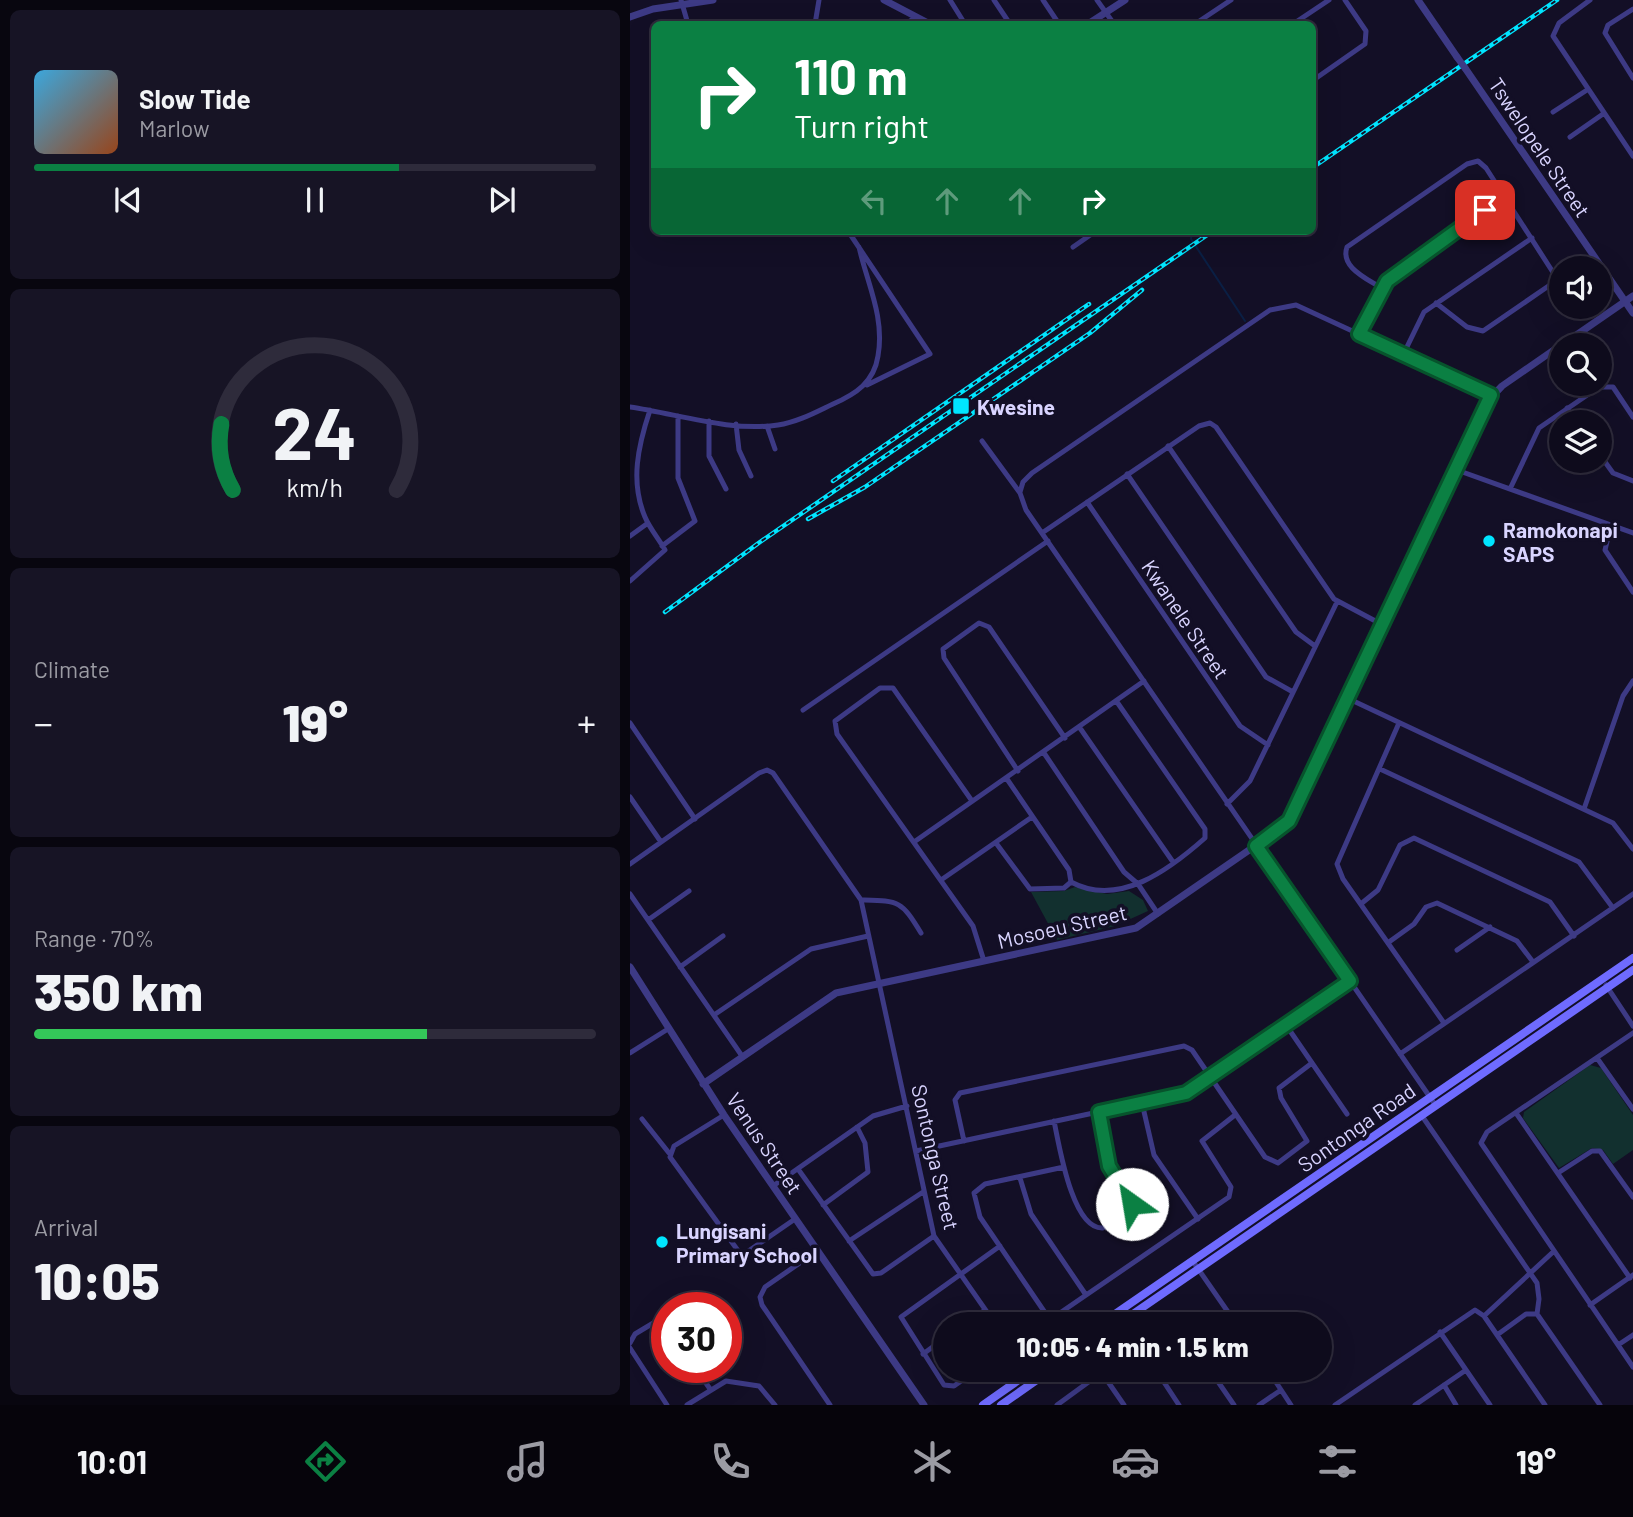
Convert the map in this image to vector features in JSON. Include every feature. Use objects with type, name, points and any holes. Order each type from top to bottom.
[{"type":"main road","name":"Sontonga Road","points":[[1118,1312],[1633,958]]},
{"type":"main road","name":"Sontonga Road","points":[[1136,1312],[1633,970]]},
{"type":"main road","points":[[983,1405],[1014,1382]]},
{"type":"main road","points":[[1001,1405],[1034,1382]]},
{"type":"street","points":[[630,17],[682,2],[713,0]]},
{"type":"street","points":[[816,21],[819,0]]},
{"type":"street","points":[[884,0],[924,21]]},
{"type":"street","points":[[898,0],[903,10]]},
{"type":"street","points":[[950,0],[963,21]]},
{"type":"street","points":[[994,0],[1008,21]]},
{"type":"street","points":[[1043,0],[1057,21]]},
{"type":"street","points":[[1097,0],[1112,21]]},
{"type":"street","points":[[1093,21],[1125,0]]},
{"type":"street","points":[[1200,21],[1231,0]]},
{"type":"street","points":[[1298,21],[1329,0]]},
{"type":"street","points":[[1316,78],[1365,44],[1366,31],[1345,0]]},
{"type":"street","name":"Tswelopele Street","points":[[1418,0],[1633,313]]},
{"type":"street","points":[[1590,0],[1559,23],[1553,36],[1633,156]]},
{"type":"street","points":[[682,2],[687,21]]},
{"type":"street","points":[[1633,9],[1608,25],[1605,33],[1633,78]]},
{"type":"street","points":[[910,21],[917,17]]},
{"type":"street","points":[[1553,112],[1587,90]]},
{"type":"street","points":[[1570,136],[1603,114]]},
{"type":"street","points":[[1381,288],[1347,262],[1345,253],[1349,244],[1471,162],[1482,163],[1554,270],[1555,280],[1488,329],[1478,331],[1467,327],[1437,303]]},
{"type":"street","points":[[1359,334],[1381,288],[1504,196]]},
{"type":"street","points":[[630,407],[709,421],[767,426],[806,417],[930,354],[851,235]]},
{"type":"street","points":[[1073,247],[1090,235]]},
{"type":"street","points":[[1403,355],[1420,317],[1532,238]]},
{"type":"street","points":[[859,247],[875,294],[878,345],[877,362],[864,386]]},
{"type":"street","name":"Mosoeu Street","points":[[1578,333],[1633,296]]},
{"type":"street","points":[[1020,493],[1023,482],[1032,473],[1269,310],[1296,305],[1491,395]]},
{"type":"street","name":"Mosoeu Street","points":[[703,1084],[828,997],[878,982],[1132,930],[1289,821],[1491,395],[1549,354]]},
{"type":"street","points":[[1510,489],[1537,431],[1599,387],[1610,385],[1633,416]]},
{"type":"street","points":[[630,581],[663,554],[662,546],[641,508],[636,474],[640,439],[650,410]]},
{"type":"street","points":[[662,546],[695,521],[678,478],[678,416]]},
{"type":"street","points":[[709,421],[709,456],[726,489]]},
{"type":"street","points":[[736,424],[739,450],[751,476]]},
{"type":"street","points":[[1042,533],[1168,446],[1203,424],[1213,425],[1337,602],[1381,624]]},
{"type":"street","points":[[767,426],[775,449]]},
{"type":"street","points":[[982,441],[1020,493],[1026,510],[1436,1106]]},
{"type":"street","points":[[1168,446],[1296,632],[1315,646]]},
{"type":"street","points":[[1454,469],[1633,533]]},
{"type":"street","points":[[1612,472],[1633,481]]},
{"type":"street","points":[[1127,474],[1266,677],[1275,685],[1293,692]]},
{"type":"street","name":"Kwanele Street","points":[[1087,502],[1240,726],[1268,744]]},
{"type":"street","points":[[630,536],[648,523]]},
{"type":"street","points":[[1611,525],[1605,550],[1633,592]]},
{"type":"street","points":[[803,710],[1048,541]]},
{"type":"street","points":[[1227,804],[1248,785],[1337,602]]},
{"type":"street","points":[[1018,771],[944,658],[942,652],[948,643],[976,624],[989,627],[1065,738]]},
{"type":"street","points":[[914,842],[1144,681]]},
{"type":"street","points":[[1584,809],[1623,696],[1633,681]]},
{"type":"street","points":[[972,801],[893,688],[880,688],[839,716],[834,723],[837,734],[976,931],[984,961]]},
{"type":"street","points":[[1347,698],[1616,825],[1633,849]]},
{"type":"street","points":[[1071,882],[1108,892],[1146,882],[1203,840],[1206,831],[1117,702]]},
{"type":"street","points":[[630,723],[695,819]]},
{"type":"street","points":[[1399,723],[1338,860],[1341,875],[1444,1023]]},
{"type":"street","points":[[1080,728],[1173,862]]},
{"type":"street","points":[[1044,753],[1125,872],[1138,884],[1158,914]]},
{"type":"street","points":[[1380,769],[1579,862],[1613,908]]},
{"type":"street","points":[[630,864],[759,773],[770,771],[861,900],[898,902],[905,908],[920,933]]},
{"type":"street","points":[[1007,779],[1069,870],[1071,882]]},
{"type":"street","points":[[630,797],[661,842]]},
{"type":"street","points":[[941,880],[1032,817]]},
{"type":"street","points":[[1362,903],[1378,890],[1401,845],[1414,838],[1550,902],[1574,936]]},
{"type":"street","points":[[996,843],[1028,887],[1064,888],[1071,882]]},
{"type":"street","points":[[648,920],[690,891]]},
{"type":"street","points":[[630,894],[742,1056]]},
{"type":"street","points":[[1400,1054],[1633,894]]},
{"type":"street","name":"Sontonga Street","points":[[861,900],[934,1236],[985,1310]]},
{"type":"street","points":[[1389,942],[1415,924],[1426,907],[1433,903],[1518,942],[1534,962]]},
{"type":"street","points":[[1457,950],[1490,927]]},
{"type":"street","points":[[680,967],[723,936]]},
{"type":"street","points":[[714,1015],[811,949],[868,936]]},
{"type":"street","name":"Venus Street","points":[[630,967],[703,1084],[924,1405]]},
{"type":"street","points":[[1602,979],[1633,1026]]},
{"type":"street","points":[[916,1151],[1182,1094],[1350,981]]},
{"type":"street","points":[[1286,1025],[1347,1114]]},
{"type":"street","points":[[630,1053],[668,1029]]},
{"type":"street","points":[[1633,1033],[1484,1135],[1482,1146],[1633,1367]]},
{"type":"street","points":[[964,1141],[955,1100],[962,1092],[1184,1046],[1192,1050],[1235,1115],[1268,1160],[1274,1163],[1282,1161],[1306,1144],[1307,1139],[1280,1098],[1279,1088],[1312,1063]]},
{"type":"street","points":[[1597,1058],[1633,1110]]},
{"type":"street","points":[[1142,1103],[1154,1155],[1198,1219]]},
{"type":"street","points":[[773,1186],[882,1111],[907,1106]]},
{"type":"street","points":[[1054,1121],[1069,1191],[1095,1227],[1103,1228],[1131,1209],[1130,1201],[1109,1166],[1099,1112]]},
{"type":"street","points":[[1517,1113],[1631,1277],[1590,1305]]},
{"type":"street","points":[[669,1153],[674,1146],[724,1115]]},
{"type":"street","points":[[1064,1167],[985,1184],[974,1193],[980,1217],[1048,1317],[1057,1315],[1232,1193],[1202,1141],[1235,1115]]},
{"type":"street","points":[[1422,1116],[1530,1272],[1539,1289],[1537,1314],[1600,1405]]},
{"type":"street","points":[[642,1119],[739,1252],[747,1252],[796,1219]]},
{"type":"street","points":[[823,1205],[868,1172],[865,1143],[857,1127]]},
{"type":"street","points":[[1558,1174],[1592,1151],[1600,1151],[1633,1197]]},
{"type":"street","points":[[798,1169],[868,1270],[876,1274],[934,1236]]},
{"type":"street","points":[[1020,1178],[1031,1214],[1086,1295]]},
{"type":"street","points":[[849,1241],[923,1192]]},
{"type":"street","points":[[933,1367],[901,1317],[1000,1246]]},
{"type":"street","points":[[817,1251],[765,1287],[760,1297],[762,1305],[830,1405]]},
{"type":"street","points":[[1484,1316],[1553,1252]]},
{"type":"street","points":[[1192,1260],[1228,1312]]},
{"type":"street","points":[[1335,1405],[1346,1402],[1440,1332],[1471,1311],[1477,1310],[1484,1316],[1545,1405]]},
{"type":"street","points":[[1497,1335],[1526,1314],[1537,1314]]},
{"type":"street","points":[[651,1324],[635,1334],[630,1345],[667,1405]]},
{"type":"street","points":[[1440,1332],[1490,1405]]},
{"type":"street","points":[[1618,1345],[1633,1335]]},
{"type":"street","points":[[923,1354],[933,1347]]},
{"type":"street","points":[[1415,1405],[1466,1370]]},
{"type":"street","points":[[687,1405],[726,1381],[751,1383],[766,1392],[775,1405]]},
{"type":"street","points":[[1062,1404],[1090,1382]]},
{"type":"street","points":[[1110,1382],[1124,1405]]},
{"type":"street","points":[[1164,1382],[1179,1405]]},
{"type":"street","points":[[1218,1382],[1234,1405]]},
{"type":"street","points":[[1276,1382],[1291,1405]]},
{"type":"street","points":[[706,1383],[710,1389]]},
{"type":"street","points":[[1444,1385],[1456,1405]]},
{"type":"street","points":[[1259,1405],[1281,1390]]},
{"type":"green space","points":[[1075,887],[1107,894],[1129,891],[1143,900],[1148,911],[1115,926],[1057,940],[1031,892],[1064,891]]},
{"type":"green space","points":[[1590,1065],[1601,1068],[1633,1115],[1633,1150],[1613,1164],[1603,1150],[1592,1148],[1559,1168],[1523,1118],[1524,1112]]},
{"type":"waterway","points":[[1192,235],[1191,239],[1245,321]]},
{"type":"railway","points":[[1316,165],[1557,0]]},
{"type":"railway","points":[[665,612],[760,542],[1207,235]]},
{"type":"railway","points":[[808,519],[865,487],[1090,333],[1142,290]]},
{"type":"railway","points":[[833,481],[1089,304]]},
{"type":"place","name":"Kwesine","points":[[961,406]]},
{"type":"place","name":"Ramokonapi SAPS","points":[[1489,541]]},
{"type":"place","name":"Lungisani Primary School","points":[[662,1242]]},
{"type":"route","points":[[1132,1204],[1109,1166],[1099,1112],[1186,1093],[1350,981],[1256,846],[1289,821],[1478,417],[1491,395],[1359,334],[1387,281],[1485,210]]}]
